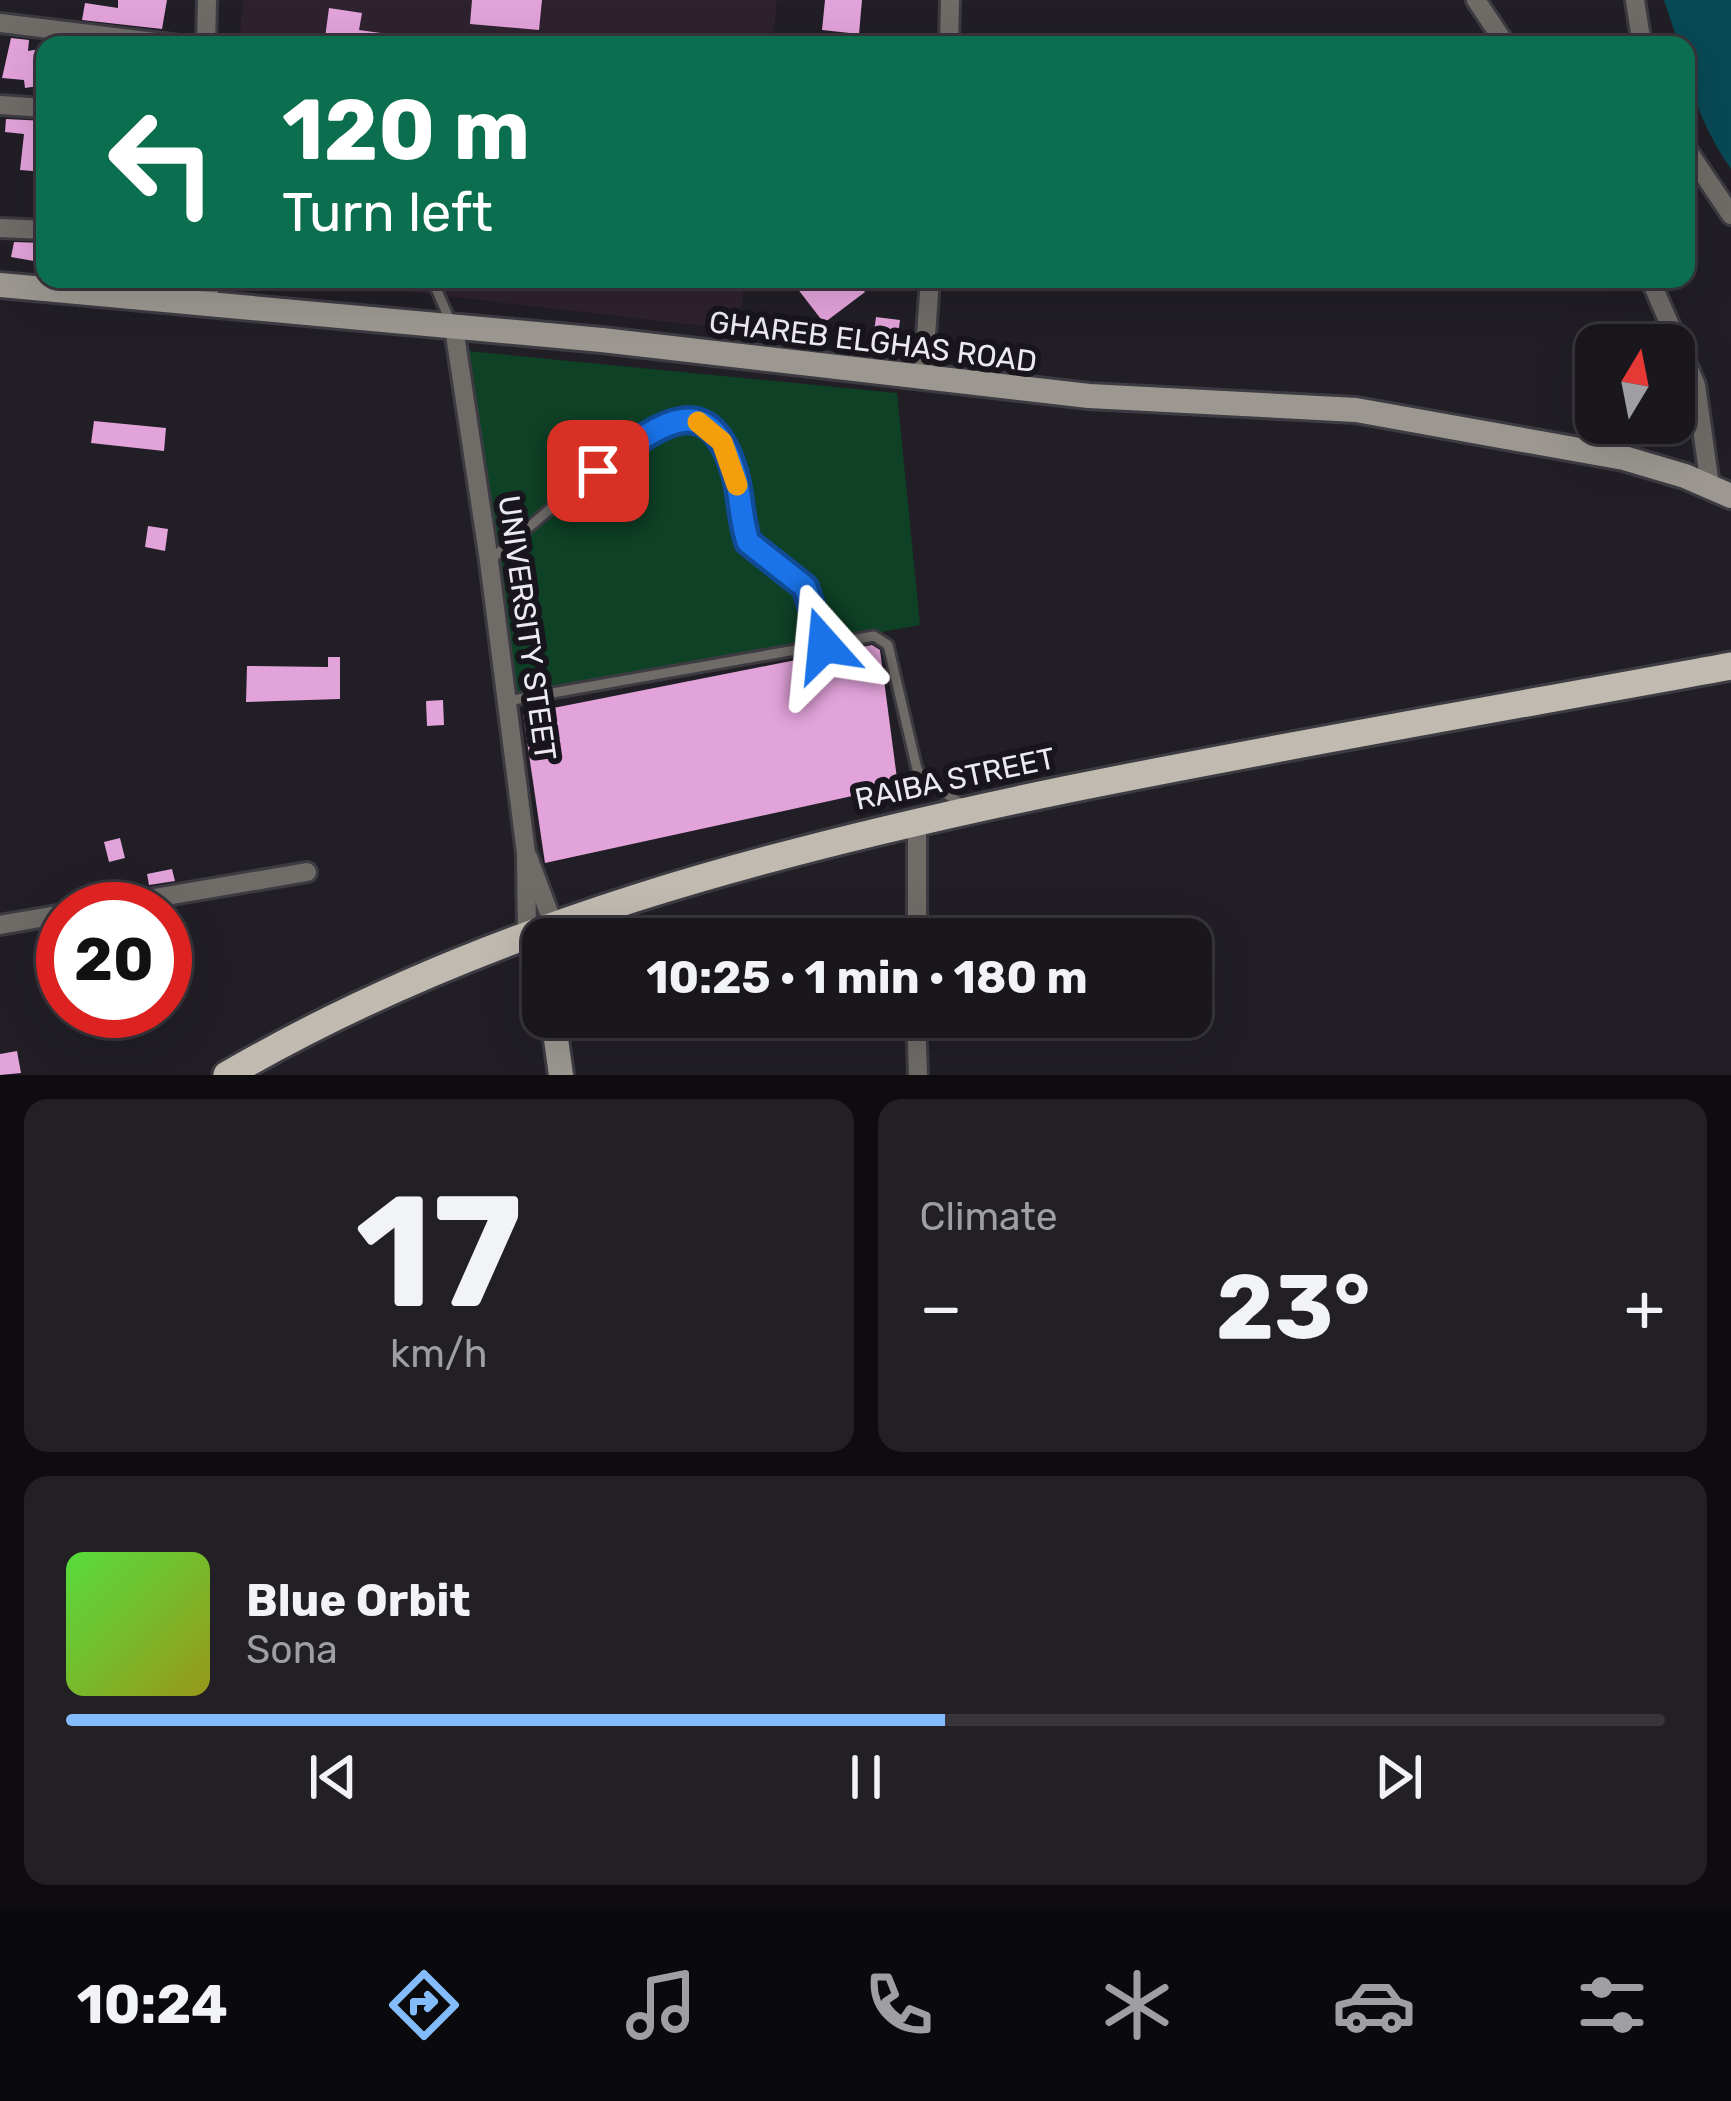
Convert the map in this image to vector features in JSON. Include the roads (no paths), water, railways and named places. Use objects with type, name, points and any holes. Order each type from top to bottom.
[{"type":"main road","name":"GHAREB ELGHAS ROAD","points":[[0,285],[602,340],[1166,403],[1356,410],[1624,458],[1720,491]]},
{"type":"main road","name":"RAIBA STREET","points":[[588,918],[721,870],[917,820],[1294,743],[1462,718],[1731,666]]},
{"type":"main road","name":"RAIBA STREET","points":[[227,1075],[362,1006],[522,943]]},
{"type":"main road","points":[[556,1038],[561,1075]]},
{"type":"street","points":[[206,36],[207,0]]},
{"type":"street","points":[[949,36],[950,0]]},
{"type":"street","points":[[1476,0],[1500,36]]},
{"type":"street","points":[[1635,0],[1641,36]]},
{"type":"street","points":[[0,23],[67,36]]},
{"type":"street","points":[[0,105],[36,107]]},
{"type":"street","points":[[1695,161],[1731,215]]},
{"type":"street","points":[[0,228],[36,230]]},
{"type":"street","points":[[208,288],[209,305]]},
{"type":"street","points":[[922,378],[929,288]]},
{"type":"street","points":[[1654,288],[1696,386],[1720,491]]},
{"type":"street","name":"UNIVERSITY STEET","points":[[454,328],[526,853],[540,918]]},
{"type":"street","points":[[917,820],[917,918]]},
{"type":"street","points":[[526,853],[540,918]]},
{"type":"street","points":[[192,892],[307,872]]},
{"type":"street","points":[[0,925],[36,919]]},
{"type":"street","points":[[917,1038],[918,1075]]},
{"type":"lane","points":[[436,288],[454,328]]},
{"type":"lane","points":[[489,561],[568,493],[656,428],[671,420],[689,419],[704,425],[722,442],[735,477],[748,542],[805,587],[824,645]]},
{"type":"lane","points":[[507,701],[883,638],[917,769],[924,779],[971,809]]},
{"type":"water","points":[[1664,0],[1731,0],[1731,169],[1695,96],[1695,36],[1676,36]]}]
